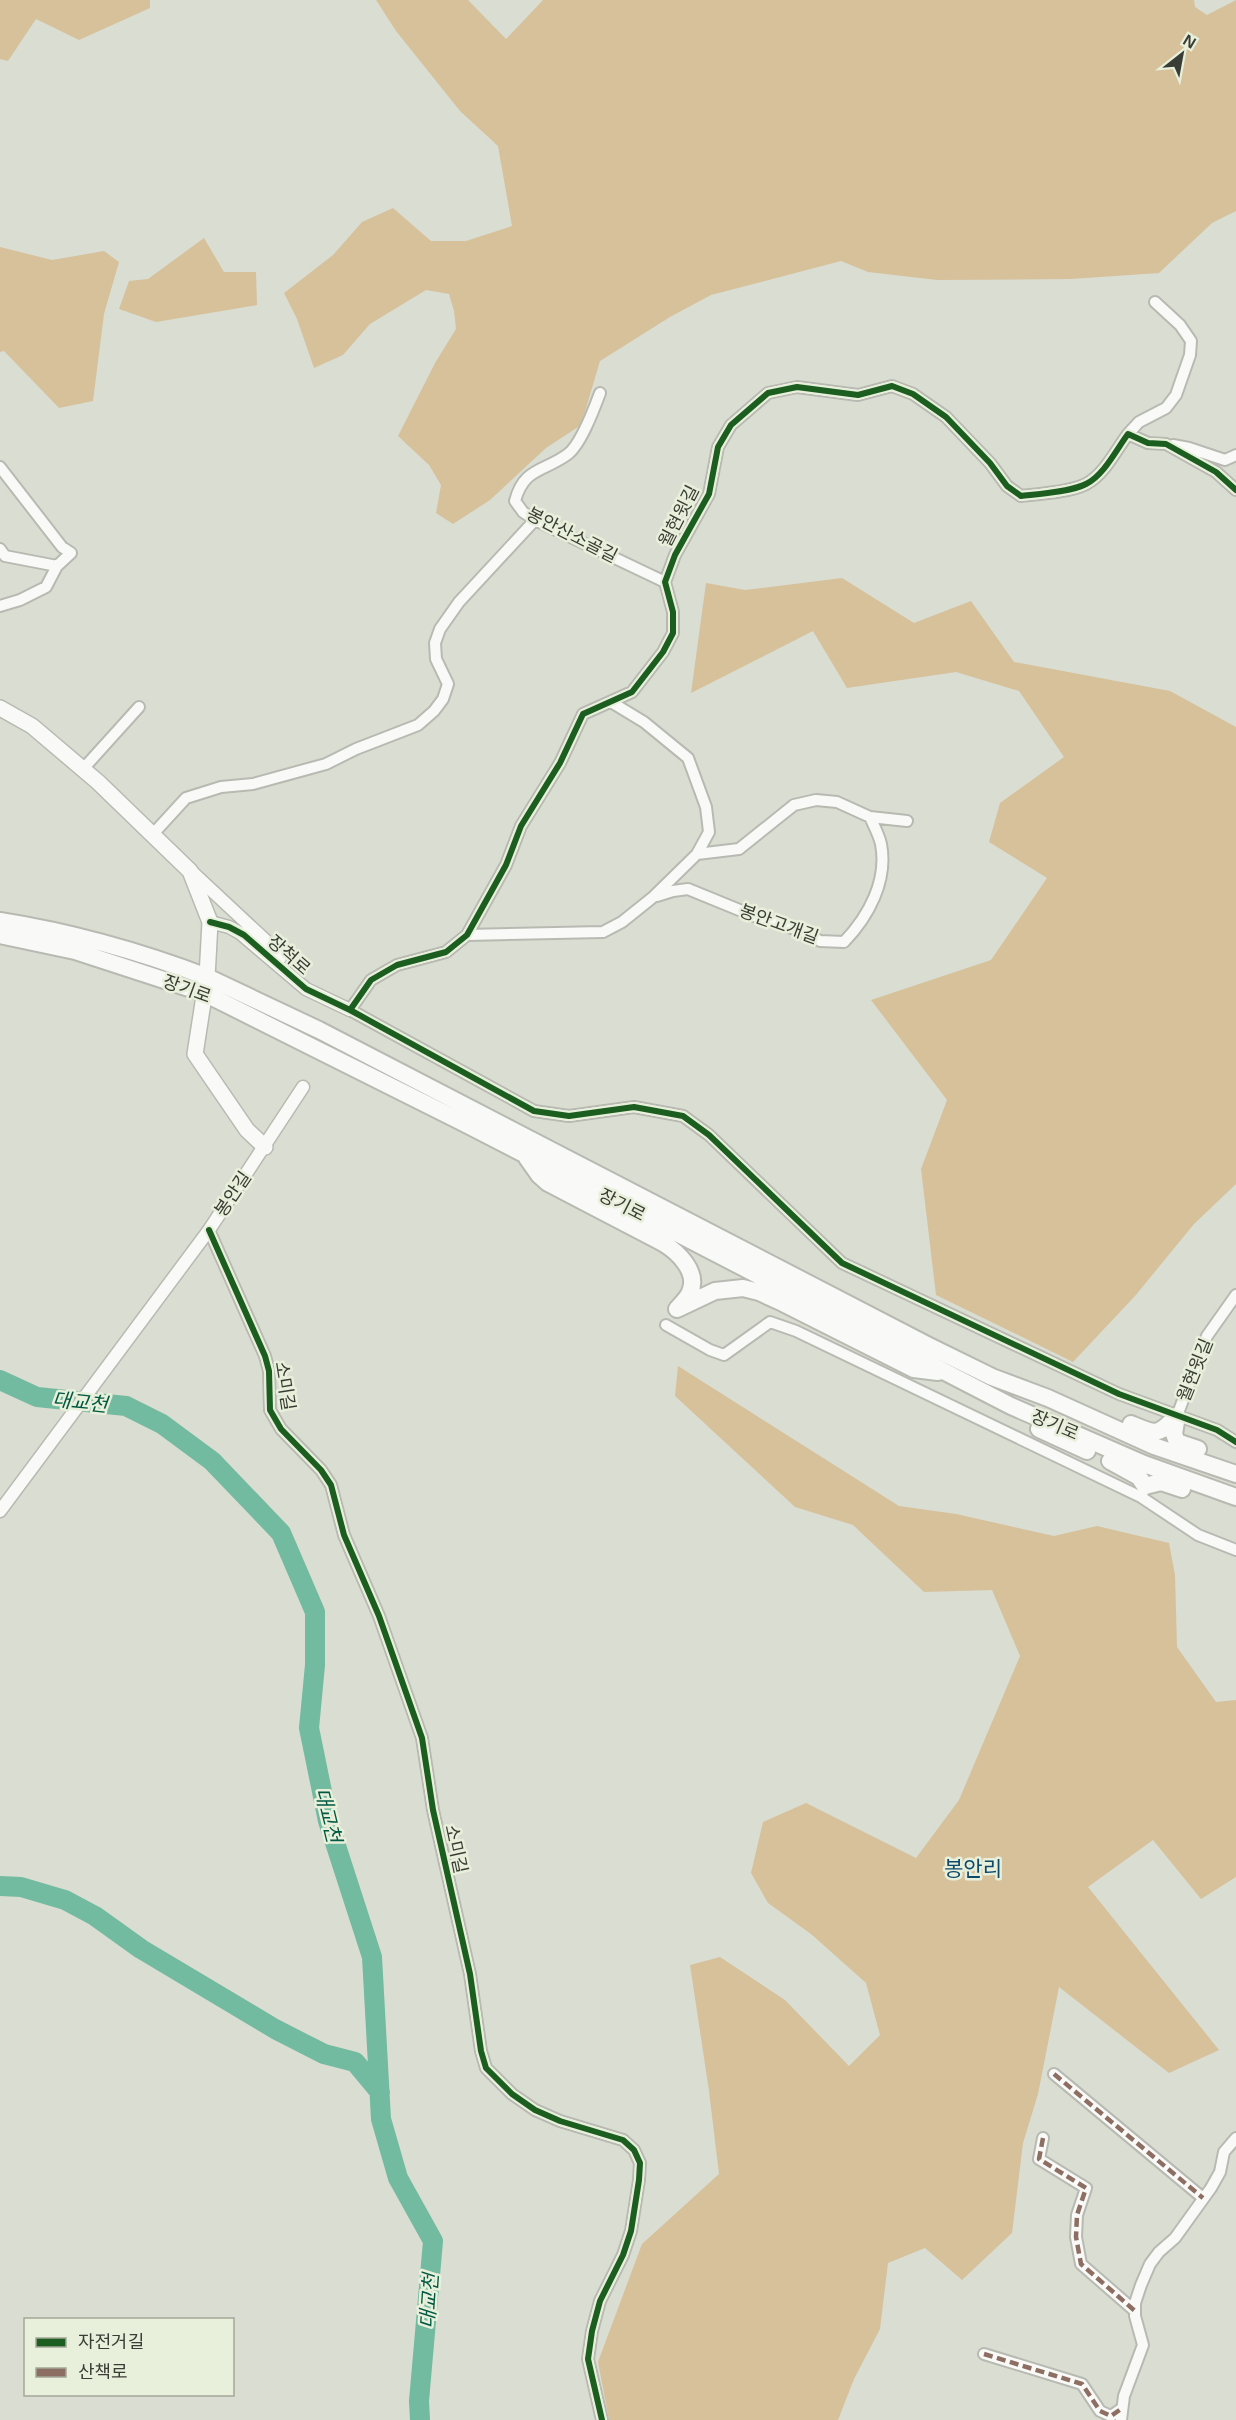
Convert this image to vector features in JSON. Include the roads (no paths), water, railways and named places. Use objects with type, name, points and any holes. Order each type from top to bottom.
[{"type":"main road","points":[[0,708],[32,726],[83,769],[190,871],[210,922],[205,985],[195,1054],[247,1130],[265,1147]]},
{"type":"main road","name":"장기로","points":[[0,921],[147,956],[525,1155],[1011,1406],[1144,1464],[1236,1497]]},
{"type":"main road","name":"장기로","points":[[0,935],[75,951],[205,985],[319,1030],[992,1377],[1048,1398],[1154,1446],[1236,1473]]},
{"type":"main road","points":[[525,1155],[539,1175],[548,1183],[663,1243],[681,1256],[692,1282],[690,1292],[677,1309],[715,1291],[743,1287],[759,1292],[914,1369],[948,1372]]},
{"type":"main road","points":[[1048,1398],[1064,1393],[1150,1432],[1161,1431],[1177,1416]]},
{"type":"main road","points":[[1011,1406],[1033,1426],[1125,1467],[1139,1477],[1143,1492],[1161,1482],[1236,1508]]},
{"type":"main road","points":[[1177,1416],[1174,1434],[1177,1442],[1223,1458],[1236,1473]]},
{"type":"street","name":"월현윗길","points":[[665,582],[675,555],[709,494],[718,447],[731,425],[768,393],[797,387],[858,395],[892,386],[913,394],[946,417],[990,463],[1007,486],[1021,496],[1086,484],[1102,471],[1138,422],[1166,408],[1176,394],[1190,356],[1191,341],[1180,325],[1155,302]]},
{"type":"street","name":"봉안산소골길","points":[[600,393],[591,419],[569,453],[532,473],[519,484],[515,501],[523,512],[535,520],[665,582]]},
{"type":"street","points":[[1128,434],[1148,443],[1190,448],[1225,459],[1236,455]]},
{"type":"street","points":[[1166,444],[1216,472],[1236,490]]},
{"type":"street","points":[[0,468],[62,547],[71,553],[57,566],[46,587],[20,600],[0,606]]},
{"type":"street","points":[[153,834],[186,798],[221,787],[253,784],[326,764],[356,749],[418,725],[434,711],[448,684],[436,659],[435,643],[440,629],[459,602],[535,520]]},
{"type":"street","points":[[0,549],[5,556],[57,566]]},
{"type":"street","points":[[665,582],[673,612],[673,633],[663,652],[632,692],[583,714],[560,763],[521,825],[506,865],[467,935],[446,952],[397,965],[371,980],[350,1010],[534,1111],[569,1116],[634,1107],[683,1116],[710,1135],[842,1263],[1119,1394],[1217,1430],[1236,1442]]},
{"type":"street","points":[[611,702],[644,722],[688,758],[706,807],[709,832],[697,854]]},
{"type":"street","points":[[83,769],[140,707]]},
{"type":"street","points":[[697,854],[739,849],[794,806],[816,800],[837,802],[870,817],[907,821]]},
{"type":"street","name":"봉안고개길","points":[[652,898],[688,889],[820,940],[844,942],[866,913],[881,878],[881,843],[870,817]]},
{"type":"street","name":"봉안고개길","points":[[467,935],[603,932],[622,922],[652,898],[697,854]]},
{"type":"street","points":[[190,871],[264,940],[306,989]]},
{"type":"street","name":"장척로","points":[[210,922],[229,927],[244,935],[306,989],[350,1010]]},
{"type":"street","name":"봉안길","points":[[0,1511],[209,1230],[303,1087]]},
{"type":"street","name":"소미길","points":[[209,1230],[265,1356],[269,1371],[270,1410],[274,1420],[321,1470],[331,1485],[344,1535],[379,1616],[422,1738],[435,1819],[470,1974],[481,2051],[486,2068],[512,2094],[535,2110],[560,2121],[623,2140],[634,2150],[640,2163],[631,2231],[623,2256],[600,2301],[592,2331],[588,2359],[602,2420]]},
{"type":"street","name":"월현윗길","points":[[1177,1416],[1207,1336],[1234,1301]]},
{"type":"street","points":[[666,1325],[710,1350],[724,1354],[770,1322],[796,1331],[1143,1492],[1198,1535],[1236,1550]]},
{"type":"street","points":[[1054,2074],[1203,2198]]},
{"type":"street","points":[[1043,2138],[1039,2158],[1086,2188],[1077,2215],[1076,2237],[1081,2264],[1135,2311]]},
{"type":"street","points":[[984,2354],[1082,2384],[1100,2411],[1111,2416],[1121,2415],[1143,2345],[1135,2311],[1141,2285],[1150,2264],[1159,2252],[1175,2238],[1220,2172],[1224,2152],[1236,2138]]},
{"type":"waterway","name":"대교천","points":[[0,1380],[37,1397],[126,1406],[162,1424],[212,1461],[281,1533],[315,1612],[315,1665],[309,1728],[328,1821],[372,1957],[381,2119],[398,2178],[433,2241],[419,2401],[420,2420]]},
{"type":"waterway","points":[[0,1886],[21,1887],[65,1900],[95,1916],[141,1949],[275,2029],[324,2054],[355,2062],[380,2092]]},
{"type":"district","name":"봉안리","points":[[973,1869]]}]
